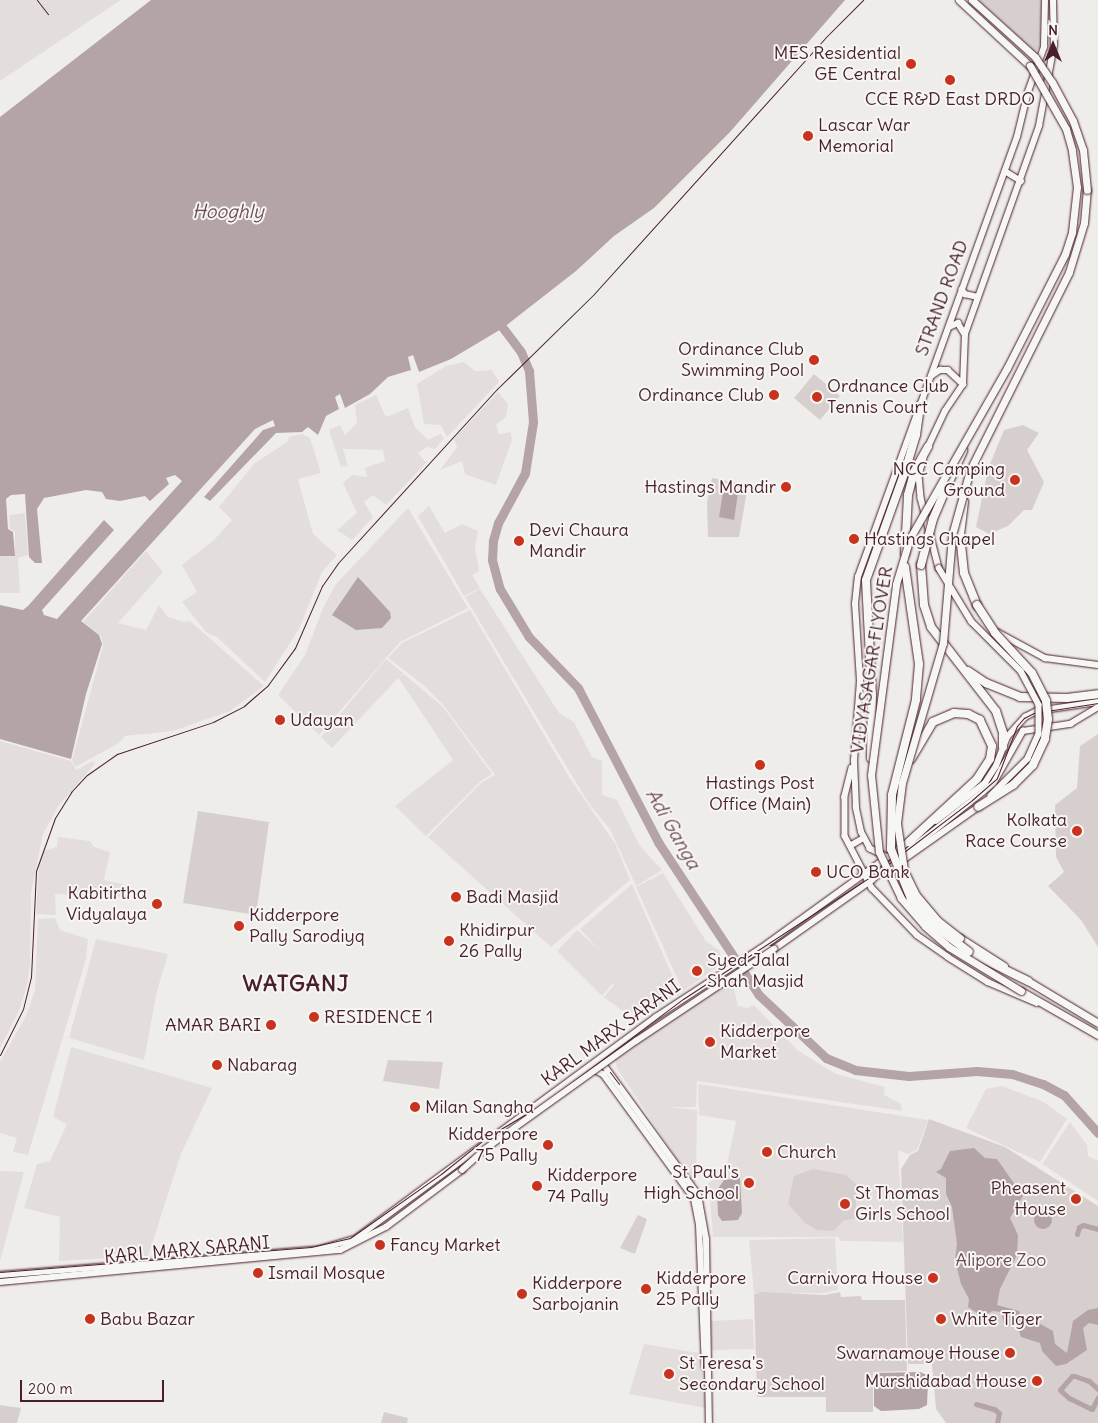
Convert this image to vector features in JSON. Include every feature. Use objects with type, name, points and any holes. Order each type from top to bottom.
[{"type":"highway","name":"VIDYASAGAR FLYOVER","points":[[959,0],[1030,66],[1066,129],[1077,187],[1072,232],[1065,254],[1012,359],[910,538],[901,562],[871,758],[871,796],[879,852],[901,898],[925,926],[949,947],[1098,1035]]},
{"type":"highway","points":[[972,0],[1035,57],[1052,82],[1073,121],[1083,150],[1087,190],[1084,223],[1069,272],[970,470],[952,535],[946,624],[940,658],[906,768],[897,804],[897,823],[904,870],[926,910],[960,938],[1098,1022]]},
{"type":"highway","points":[[871,758],[867,570],[894,506],[916,435],[920,405]]},
{"type":"highway","points":[[974,426],[933,519],[922,565],[924,606],[930,626],[954,661],[990,702],[1000,722],[1002,747]]},
{"type":"highway","points":[[928,447],[914,472],[908,494],[904,525],[905,568],[919,664],[916,700],[892,795],[891,848],[904,886],[916,906],[932,924],[969,952],[1028,981]]},
{"type":"highway","points":[[970,470],[960,535],[964,572],[977,606],[991,628],[1039,685],[1046,701],[1047,729],[1039,755],[1024,776],[978,807]]},
{"type":"highway","points":[[954,661],[1004,691],[1036,700],[1098,694]]},
{"type":"highway","points":[[906,768],[933,722],[942,716],[968,714],[980,720],[992,746],[990,759],[977,779],[909,842]]},
{"type":"main road","name":"STRAND ROAD","points":[[864,838],[856,808],[854,761],[860,681],[856,604],[858,576],[1005,171],[1044,47],[1047,32],[1045,0]]},
{"type":"main road","name":"STRAND ROAD","points":[[963,384],[965,334],[1039,126],[1051,67],[1055,28],[1053,0]]},
{"type":"main road","points":[[1005,171],[1020,181]]},
{"type":"main road","points":[[962,289],[965,294],[978,296]]},
{"type":"main road","points":[[949,327],[958,323],[965,334]]},
{"type":"main road","points":[[0,1275],[320,1249],[347,1243],[370,1233],[462,1170],[485,1149],[636,1041],[774,949],[978,807],[1028,759],[1039,734],[1039,705],[1021,671],[972,622],[939,568],[921,498],[919,475],[928,447],[944,410],[963,384],[948,370],[940,370],[930,378]]},
{"type":"main road","points":[[991,628],[1018,646],[1045,658],[1098,665]]},
{"type":"main road","name":"KARL MARX SARANI","points":[[0,1282],[329,1252],[370,1233],[589,1067],[877,866],[985,783],[993,774],[1002,747],[1013,730],[1037,711],[1098,702]]},
{"type":"main road","points":[[869,882],[993,784],[1001,775],[1019,734],[1029,728],[1070,724],[1098,707]]},
{"type":"main road","points":[[1013,730],[1019,734]]},
{"type":"main road","points":[[854,761],[845,797],[844,836],[869,882],[902,921],[948,957],[988,982],[1066,1016]]},
{"type":"main road","points":[[850,846],[864,838],[875,853],[890,856]]},
{"type":"main road","points":[[760,949],[774,949]]},
{"type":"main road","points":[[600,1060],[698,1195],[706,1239],[708,1423]]},
{"type":"main road","points":[[589,1067],[603,1074],[694,1199],[700,1234],[708,1423]]},
{"type":"shaded area","points":[[0,0],[121,0],[0,81]]},
{"type":"shaded area","points":[[464,362],[475,371],[492,370],[499,382],[447,437],[441,425],[424,424],[417,384],[446,366]]},
{"type":"shaded area","points":[[498,392],[508,404],[506,417],[496,425],[499,434],[511,432],[512,440],[496,485],[465,474],[462,461],[440,470],[457,447],[454,439]]},
{"type":"shaded area","points":[[376,395],[386,417],[408,408],[415,427],[428,440],[441,434],[444,438],[435,449],[427,447],[418,453],[426,463],[386,505],[373,495],[364,502],[373,517],[352,540],[337,530],[357,513],[343,483],[352,475],[367,477],[365,468],[385,461],[383,450],[343,449],[348,466],[341,467],[329,430],[340,425],[345,435],[357,423],[355,405]]},
{"type":"shaded area","points":[[302,434],[310,438],[321,473],[298,479],[313,534],[337,555],[322,572],[299,629],[265,682],[217,637],[207,633],[182,602],[197,592],[182,565],[214,540],[232,520],[219,507],[255,463],[287,442],[289,437]]},
{"type":"shaded area","points":[[429,506],[445,533],[462,524],[478,531],[475,547],[479,571],[472,575],[480,588],[464,596],[418,516]]},
{"type":"shaded area","points":[[408,508],[468,608],[400,642],[319,735],[278,695],[305,655],[323,608],[336,584]]},
{"type":"shaded area","points":[[25,513],[28,555],[18,558],[20,593],[0,593],[0,556],[15,555],[15,532],[10,529],[9,515]]},
{"type":"shaded area","points":[[146,551],[163,572],[118,623],[146,630],[159,605],[168,617],[184,622],[190,621],[264,686],[230,711],[173,731],[125,736],[119,743],[75,767],[72,760],[103,646],[101,636],[83,622]]},
{"type":"shaded area","points":[[480,589],[559,713],[574,722],[592,757],[602,761],[602,795],[617,800],[640,846],[662,870],[636,886],[610,829],[590,805],[592,803],[590,804],[586,799],[465,597]]},
{"type":"shaded area","points":[[470,610],[569,777],[616,845],[630,880],[551,947],[428,837],[481,783],[495,775],[444,706],[426,687],[388,658],[402,643]]},
{"type":"shaded area","points":[[386,659],[403,673],[332,748],[321,737]]},
{"type":"shaded area","points":[[404,674],[443,707],[492,774],[481,781],[426,836],[395,806],[453,760],[398,677]]},
{"type":"shaded area","points":[[0,741],[71,761],[76,770],[93,761],[95,764],[59,805],[43,834],[31,893],[30,964],[27,986],[18,1013],[0,1048]]},
{"type":"shaded area","points":[[58,837],[90,841],[94,847],[110,852],[104,880],[126,885],[123,897],[55,894],[56,915],[36,914],[39,862],[44,851],[57,847]]},
{"type":"shaded area","points":[[663,873],[706,941],[719,950],[723,963],[683,991],[636,887]]},
{"type":"shaded area","points":[[632,884],[680,993],[642,1015],[621,1010],[604,997],[614,985],[613,983],[602,996],[557,951],[577,930],[599,950],[580,929]]},
{"type":"shaded area","points":[[55,918],[60,930],[88,939],[86,959],[28,1155],[13,1152],[17,1138],[0,1133],[0,1062],[26,1016],[35,990],[38,919]]},
{"type":"shaded area","points":[[96,939],[168,954],[157,991],[144,1060],[69,1038]]},
{"type":"shaded area","name":"Kidderpore Market","points":[[736,972],[742,979],[733,984],[738,1006],[747,1008],[754,1005],[797,1050],[836,1074],[885,1087],[884,1095],[901,1104],[902,1111],[697,1081],[696,1107],[668,1107],[697,1110],[696,1183],[691,1181],[617,1068],[614,1054]]},
{"type":"shaded area","points":[[71,1047],[212,1088],[181,1154],[148,1256],[59,1261],[60,1217],[24,1208],[37,1164],[50,1161],[67,1124],[53,1117]]},
{"type":"shaded area","points":[[698,1084],[928,1120],[917,1150],[908,1154],[898,1150],[903,1242],[841,1241],[838,1237],[713,1237],[710,1197],[703,1188],[715,1178],[716,1169],[726,1169],[736,1121],[699,1115]]},
{"type":"shaded area","points":[[1002,1086],[1044,1102],[1067,1119],[1040,1162],[966,1128],[986,1089]]},
{"type":"shaded area","points":[[1070,1122],[1087,1145],[1088,1156],[1098,1161],[1098,1201],[1042,1164]]},
{"type":"shaded area","points":[[0,1171],[24,1172],[0,1261]]},
{"type":"shaded area","points":[[835,1238],[838,1290],[823,1293],[754,1293],[749,1240]]},
{"type":"shaded area","points":[[753,1319],[754,1349],[712,1350],[711,1321]]},
{"type":"shaded area","name":"St Teresa's Secondary School","points":[[644,1344],[705,1354],[706,1408],[629,1394]]},
{"type":"green space","points":[[978,0],[1043,0],[1044,32],[1040,47],[1035,52]]},
{"type":"green space","name":"Ordnance Club Tennis Court","points":[[814,374],[840,396],[820,420],[794,398]]},
{"type":"green space","name":"NCC Camping Ground","points":[[1023,425],[1039,433],[1027,450],[1044,482],[1032,510],[1024,510],[1008,526],[989,534],[976,527],[988,469],[1004,430]]},
{"type":"green space","points":[[712,478],[748,485],[739,537],[708,537],[707,503]]},
{"type":"green space","name":"Kolkata Race Course","points":[[1098,734],[1098,947],[1081,920],[1048,886],[1064,872],[1056,857],[1055,805],[1077,788],[1080,746]]},
{"type":"green space","points":[[198,811],[269,822],[256,915],[183,903]]},
{"type":"green space","points":[[388,1060],[443,1062],[439,1089],[383,1081]]},
{"type":"green space","name":"Alipore Zoo","points":[[929,1119],[1005,1147],[1098,1206],[1098,1423],[946,1423],[936,1409],[932,1364],[908,1364],[901,1169],[910,1155],[918,1151]]},
{"type":"green space","points":[[813,1169],[846,1175],[856,1184],[856,1218],[843,1221],[834,1231],[817,1230],[805,1223],[788,1204],[794,1176]]},
{"type":"green space","points":[[638,1215],[647,1219],[635,1254],[620,1248]]},
{"type":"green space","points":[[763,1292],[825,1295],[840,1292],[841,1297],[861,1296],[862,1300],[905,1300],[907,1371],[873,1372],[873,1412],[826,1412],[826,1397],[757,1397],[754,1294]]},
{"type":"green space","points":[[0,1405],[21,1408],[17,1423],[0,1423]]},
{"type":"green space","points":[[384,1412],[408,1418],[407,1423],[381,1423]]},
{"type":"water","name":"Hooghly","points":[[151,0],[845,0],[730,132],[654,208],[614,236],[576,271],[503,328],[451,359],[419,372],[413,355],[408,357],[411,370],[388,377],[370,394],[345,408],[340,394],[335,397],[339,409],[326,416],[318,435],[308,427],[302,432],[276,433],[210,501],[204,497],[263,430],[275,426],[273,420],[255,429],[81,621],[99,635],[102,644],[86,694],[71,759],[0,739],[0,605],[23,610],[28,606],[104,520],[114,530],[42,610],[44,615],[57,619],[182,481],[175,475],[166,478],[169,484],[150,501],[145,496],[120,501],[106,499],[102,492],[86,490],[44,498],[37,509],[42,563],[35,563],[29,557],[25,494],[11,495],[6,499],[8,529],[13,532],[15,556],[0,556],[0,117]]},
{"type":"water","points":[[723,492],[738,493],[734,520],[719,517]]},
{"type":"water","points":[[358,577],[390,612],[391,618],[382,628],[356,630],[332,615]]},
{"type":"water","points":[[974,1148],[985,1158],[997,1159],[1023,1196],[1010,1218],[1018,1235],[1017,1255],[1000,1289],[997,1305],[1019,1311],[1022,1319],[1030,1318],[1053,1331],[1055,1344],[1067,1353],[1073,1321],[1088,1310],[1098,1308],[1098,1325],[1089,1323],[1083,1328],[1087,1350],[1066,1364],[1056,1366],[1042,1351],[1040,1343],[1021,1337],[1018,1328],[1004,1324],[1001,1312],[993,1311],[982,1316],[968,1307],[969,1299],[961,1284],[955,1260],[957,1243],[952,1207],[946,1194],[946,1178],[936,1172],[941,1169],[950,1151]]},
{"type":"water","points":[[740,1178],[742,1213],[738,1220],[722,1221],[718,1215],[717,1190],[724,1180]]},
{"type":"water","points":[[1043,1211],[1049,1214],[1052,1220],[1049,1226],[1043,1229],[1037,1226],[1034,1220],[1037,1214]]},
{"type":"water","points":[[920,1372],[927,1375],[927,1405],[919,1409],[881,1411],[874,1406],[874,1373]]},
{"type":"waterway","name":"Adi Ganga","points":[[503,328],[521,352],[529,371],[533,422],[525,473],[498,523],[493,541],[492,560],[500,589],[529,637],[578,688],[658,842],[759,995],[826,1058],[855,1070],[909,1076],[977,1071],[1012,1074],[1043,1084],[1064,1095],[1098,1133]]},
{"type":"waterway","points":[[1077,1234],[1079,1227],[1083,1225],[1098,1229]]},
{"type":"waterway","points":[[1072,1376],[1060,1390],[1069,1398],[1092,1409],[1098,1397]]},
{"type":"waterway","points":[[1075,1376],[1089,1381],[1098,1389]]},
{"type":"waterway","points":[[976,1404],[994,1409],[999,1413],[997,1423]]},
{"type":"tram line","points":[[0,1272],[311,1247],[350,1238],[441,1174],[487,1137],[543,1104],[683,999],[875,874],[972,800],[997,778],[1017,726],[1024,718],[1034,713],[1098,703]]},
{"type":"tram line","points":[[610,1072],[619,1084]]},
{"type":"railway","points":[[37,0],[48,14]]},
{"type":"railway","points":[[0,1055],[23,1009],[31,977],[36,871],[55,818],[71,792],[87,775],[117,754],[213,722],[244,706],[268,685],[295,648],[322,586],[338,563],[497,389],[593,295],[825,38],[863,0]]},
{"type":"place","name":"MES Residential GE Central","points":[[911,64]]},
{"type":"place","name":"CCE R&D East DRDO","points":[[950,80]]},
{"type":"place","name":"Lascar War Memorial","points":[[808,136]]},
{"type":"place","name":"Ordinance Club Swimming Pool","points":[[814,360]]},
{"type":"place","name":"Ordinance Club","points":[[774,395]]},
{"type":"place","name":"Ordnance Club Tennis Court","points":[[817,397]]},
{"type":"place","name":"NCC Camping Ground","points":[[1015,480]]},
{"type":"place","name":"Hastings Mandir","points":[[786,487]]},
{"type":"place","name":"Hastings Chapel","points":[[854,539]]},
{"type":"place","name":"Devi Chaura Mandir","points":[[519,541]]},
{"type":"place","name":"Udayan","points":[[280,720]]},
{"type":"place","name":"Hastings Post Office (Main)","points":[[760,765]]},
{"type":"place","name":"Kolkata Race Course","points":[[1077,831]]},
{"type":"place","name":"UCO Bank","points":[[816,872]]},
{"type":"place","name":"Badi Masjid","points":[[456,897]]},
{"type":"place","name":"Kabitirtha Vidyalaya","points":[[157,904]]},
{"type":"place","name":"Kidderpore Pally Sarodiyq","points":[[239,926]]},
{"type":"place","name":"Khidirpur 26 Pally","points":[[449,941]]},
{"type":"place","name":"Syed Jalal Shah Masjid","points":[[697,971]]},
{"type":"place","name":"RESIDENCE 1","points":[[314,1017]]},
{"type":"place","name":"AMAR BARI","points":[[271,1025]]},
{"type":"place","name":"Kidderpore Market","points":[[710,1042]]},
{"type":"place","name":"Nabarag","points":[[217,1065]]},
{"type":"place","name":"Milan Sangha","points":[[415,1107]]},
{"type":"place","name":"Kidderpore 75 Pally","points":[[548,1145]]},
{"type":"place","name":"Church","points":[[767,1152]]},
{"type":"place","name":"St Paul's High School","points":[[749,1183]]},
{"type":"place","name":"Kidderpore 74 Pally","points":[[537,1186]]},
{"type":"place","name":"Pheasent House","points":[[1076,1199]]},
{"type":"place","name":"St Thomas Girls School","points":[[845,1204]]},
{"type":"place","name":"Fancy Market","points":[[380,1245]]},
{"type":"place","name":"Ismail Mosque","points":[[258,1273]]},
{"type":"place","name":"Carnivora House","points":[[933,1278]]},
{"type":"place","name":"Kidderpore 25 Pally","points":[[646,1289]]},
{"type":"place","name":"Kidderpore Sarbojanin","points":[[522,1294]]},
{"type":"place","name":"Babu Bazar","points":[[90,1319]]},
{"type":"place","name":"White Tiger","points":[[941,1319]]},
{"type":"place","name":"Swarnamoye House","points":[[1010,1353]]},
{"type":"place","name":"St Teresa's Secondary School","points":[[669,1374]]},
{"type":"place","name":"Murshidabad House","points":[[1037,1381]]},
{"type":"district","name":"WATGANJ","points":[[296,984]]}]
